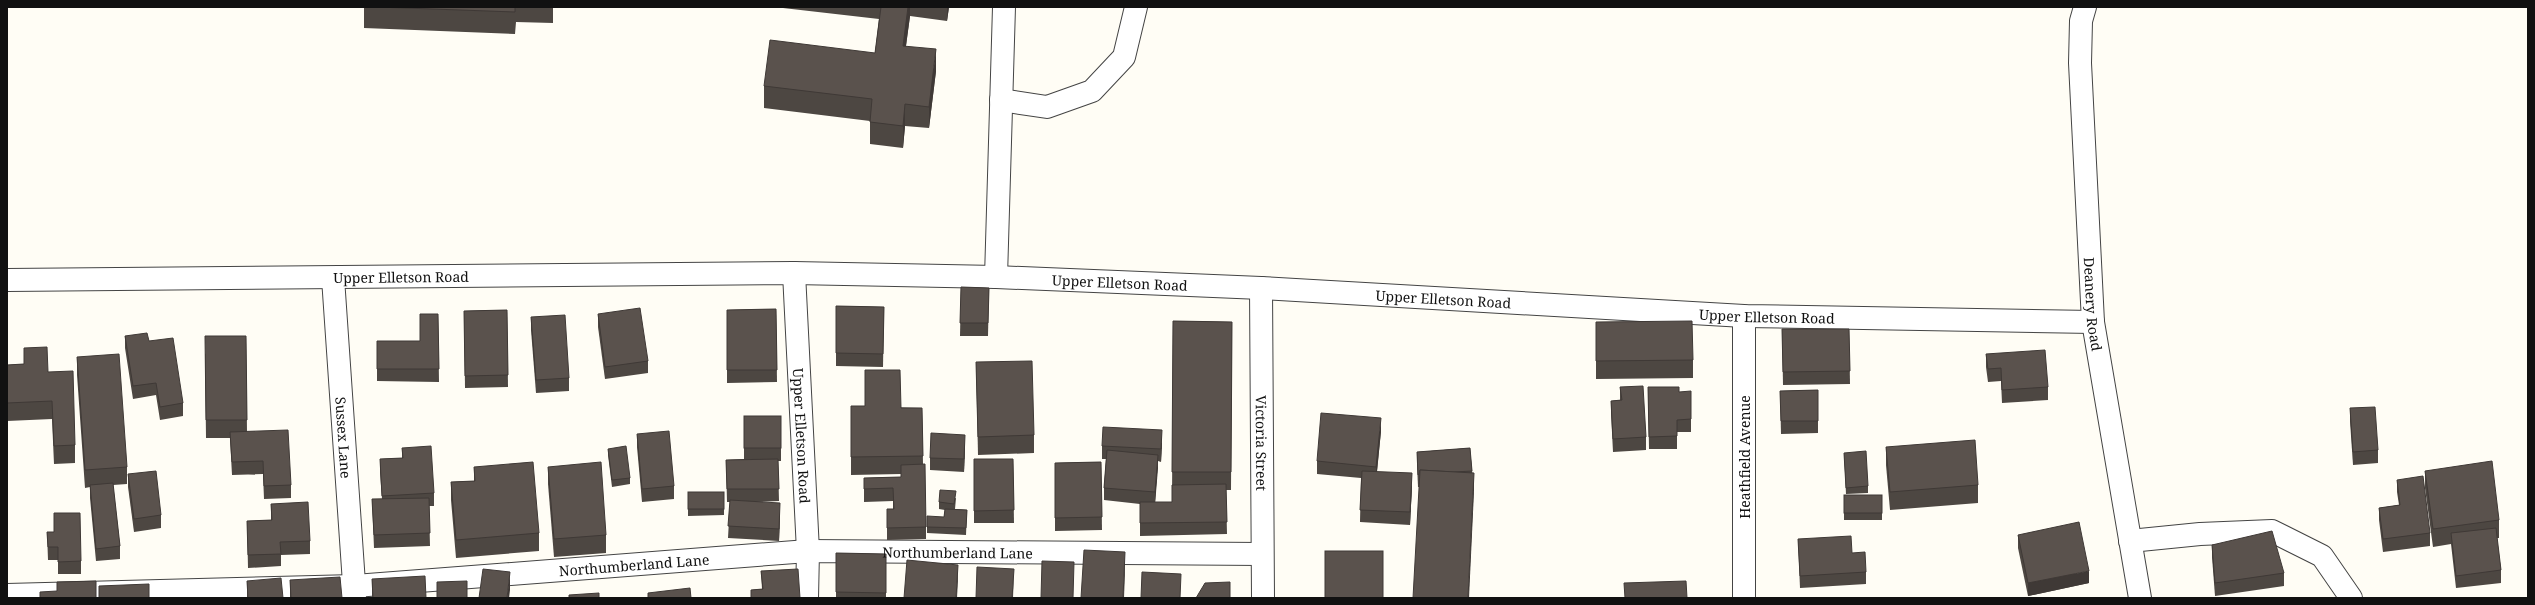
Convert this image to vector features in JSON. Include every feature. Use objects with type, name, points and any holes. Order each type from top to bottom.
[{"type":"street","points":[[996,277],[1004,7]]},
{"type":"street","points":[[1001,100],[1047,106],[1092,91],[1124,57],[1136,7]]},
{"type":"street","name":"Deanery Road","points":[[2085,7],[2081,21],[2080,63],[2093,322],[2140,598]]},
{"type":"street","name":"Upper Elletson Road","points":[[7,280],[794,273],[996,277],[1261,288],[1744,316],[2093,322]]},
{"type":"street","name":"Upper Elletson Road","points":[[794,273],[808,551],[807,598]]},
{"type":"street","name":"Sussex Lane","points":[[333,278],[355,592]]},
{"type":"street","name":"Victoria Street","points":[[1261,288],[1263,598]]},
{"type":"street","name":"Heathfield Avenue","points":[[1744,316],[1744,598]]},
{"type":"street","points":[[2130,541],[2200,534],[2272,531],[2322,556],[2351,598]]},
{"type":"street","name":"Northumberland Lane","points":[[7,595],[355,592],[808,551],[1262,554]]},
{"type":"building","points":[[377,7],[515,7],[515,12]]},
{"type":"building","points":[[881,7],[908,7],[903,46],[936,49],[929,107],[905,104],[903,126],[870,122],[872,99],[764,86],[770,40],[875,53]]},
{"type":"building","points":[[961,287],[989,288],[988,323],[960,323]]},
{"type":"building","points":[[836,306],[884,307],[883,354],[836,353]]},
{"type":"building","points":[[640,308],[648,361],[605,367],[598,314]]},
{"type":"building","points":[[776,309],[777,370],[727,370],[727,310]]},
{"type":"building","points":[[507,310],[508,375],[465,376],[464,311]]},
{"type":"building","points":[[420,314],[438,314],[439,369],[377,369],[377,341],[420,341]]},
{"type":"building","points":[[565,315],[569,378],[536,380],[531,317]]},
{"type":"building","points":[[1173,321],[1232,322],[1231,472],[1172,472]]},
{"type":"building","points":[[1692,321],[1693,360],[1596,361],[1596,322]]},
{"type":"building","points":[[1782,329],[1849,329],[1850,371],[1783,372]]},
{"type":"building","points":[[147,333],[149,341],[173,338],[183,403],[160,407],[156,383],[133,386],[125,336]]},
{"type":"building","points":[[205,336],[246,336],[247,420],[206,420]]},
{"type":"building","points":[[47,347],[48,372],[73,371],[75,445],[54,446],[52,401],[7,403],[7,365],[24,364],[24,348]]},
{"type":"building","points":[[2045,350],[2048,387],[2002,390],[2001,368],[1988,369],[1986,354]]},
{"type":"building","points":[[119,354],[127,467],[85,470],[77,357]]},
{"type":"building","points":[[1032,361],[1034,435],[978,437],[976,362]]},
{"type":"building","points":[[865,370],[900,370],[901,408],[922,408],[923,456],[851,457],[851,406],[865,406]]},
{"type":"building","points":[[1643,386],[1646,437],[1613,439],[1611,401],[1622,400],[1620,387]]},
{"type":"building","points":[[1648,387],[1679,387],[1679,392],[1691,391],[1691,419],[1677,420],[1677,436],[1649,437]]},
{"type":"building","points":[[1818,390],[1818,421],[1781,421],[1780,391]]},
{"type":"building","points":[[2375,407],[2378,450],[2353,452],[2350,408]]},
{"type":"building","points":[[1321,413],[1381,418],[1376,467],[1317,461]]},
{"type":"building","points":[[744,416],[781,416],[781,448],[744,448]]},
{"type":"building","points":[[1103,427],[1162,430],[1161,449],[1102,446]]},
{"type":"building","points":[[288,430],[291,485],[264,486],[263,461],[232,462],[230,432]]},
{"type":"building","points":[[669,431],[674,486],[642,489],[637,434]]},
{"type":"building","points":[[931,433],[965,435],[964,459],[930,458]]},
{"type":"building","points":[[1975,440],[1978,485],[1890,492],[1886,447]]},
{"type":"building","points":[[431,446],[434,493],[382,496],[380,459],[403,458],[402,448]]},
{"type":"building","points":[[626,446],[630,478],[612,480],[608,449]]},
{"type":"building","points":[[1470,448],[1472,471],[1454,472],[1420,470],[1418,475],[1417,452]]},
{"type":"building","points":[[1107,450],[1158,455],[1155,492],[1104,488]]},
{"type":"building","points":[[1866,451],[1868,486],[1846,488],[1844,453]]},
{"type":"building","points":[[778,459],[779,489],[727,489],[726,460]]},
{"type":"building","points":[[974,459],[1013,459],[1014,510],[974,511]]},
{"type":"building","points":[[2492,461],[2499,520],[2433,529],[2425,471]]},
{"type":"building","points":[[533,462],[539,533],[456,540],[451,482],[475,481],[474,467]]},
{"type":"building","points":[[601,462],[606,535],[554,539],[548,467]]},
{"type":"building","points":[[1101,462],[1102,517],[1055,518],[1055,463]]},
{"type":"building","points":[[925,464],[926,527],[887,528],[887,509],[894,509],[893,488],[864,489],[864,478],[901,477],[901,465]]},
{"type":"building","points":[[1420,470],[1474,473],[1468,598],[1413,598]]},
{"type":"building","points":[[156,471],[161,515],[134,519],[128,474]]},
{"type":"building","points":[[1362,471],[1412,473],[1410,512],[1360,510]]},
{"type":"building","points":[[2423,476],[2430,533],[2383,539],[2379,508],[2400,505],[2397,480]]},
{"type":"building","points":[[113,483],[120,546],[96,549],[90,485]]},
{"type":"building","points":[[1226,484],[1227,522],[1140,523],[1140,502],[1172,502],[1172,485]]},
{"type":"building","points":[[940,490],[956,491],[954,504],[939,502]]},
{"type":"building","points":[[688,492],[724,492],[724,509],[688,509]]},
{"type":"building","points":[[1844,495],[1882,495],[1882,513],[1844,513]]},
{"type":"building","points":[[429,498],[430,533],[374,535],[372,499]]},
{"type":"building","points":[[730,500],[780,503],[779,529],[728,526]]},
{"type":"building","points":[[308,502],[310,541],[280,542],[281,554],[248,555],[247,521],[272,520],[271,504]]},
{"type":"building","points":[[945,509],[967,510],[966,528],[927,527],[927,516],[944,517]]},
{"type":"building","points":[[54,513],[80,513],[81,561],[58,562],[58,547],[48,547],[47,532],[54,532]]},
{"type":"building","points":[[2079,522],[2089,571],[2028,583],[2018,535]]},
{"type":"building","points":[[2496,528],[2501,570],[2456,576],[2451,533]]},
{"type":"building","points":[[2272,531],[2284,573],[2215,583],[2212,545]]},
{"type":"building","points":[[1851,536],[1852,553],[1865,552],[1866,572],[1800,576],[1798,539]]},
{"type":"building","points":[[1084,550],[1125,552],[1123,598],[1081,598]]},
{"type":"building","points":[[1325,551],[1383,551],[1383,598],[1325,598]]},
{"type":"building","points":[[836,553],[886,554],[886,593],[836,592]]},
{"type":"building","points":[[907,560],[958,565],[956,598],[904,598]]},
{"type":"building","points":[[1042,561],[1074,562],[1073,598],[1041,598]]},
{"type":"building","points":[[977,567],[1014,569],[1012,598],[976,598]]},
{"type":"building","points":[[483,569],[510,572],[507,598],[479,598]]},
{"type":"building","points":[[798,569],[800,598],[751,598],[751,590],[763,589],[761,571]]},
{"type":"building","points":[[1142,572],[1181,574],[1180,598],[1141,598]]},
{"type":"building","points":[[425,576],[426,598],[373,598],[372,579]]},
{"type":"building","points":[[340,577],[342,598],[291,598],[290,580]]},
{"type":"building","points":[[281,578],[283,598],[248,598],[247,581]]},
{"type":"building","points":[[96,581],[96,598],[40,598],[40,592],[57,591],[57,582]]},
{"type":"building","points":[[467,581],[467,598],[437,598],[437,582]]},
{"type":"building","points":[[1686,581],[1687,598],[1625,598],[1624,583]]},
{"type":"building","points":[[1230,582],[1230,598],[1196,598],[1205,583]]},
{"type":"building","points":[[149,584],[149,598],[99,598],[99,586]]},
{"type":"building","points":[[690,588],[691,598],[648,598],[648,593]]},
{"type":"building","points":[[599,593],[599,598],[569,598],[569,595]]}]
